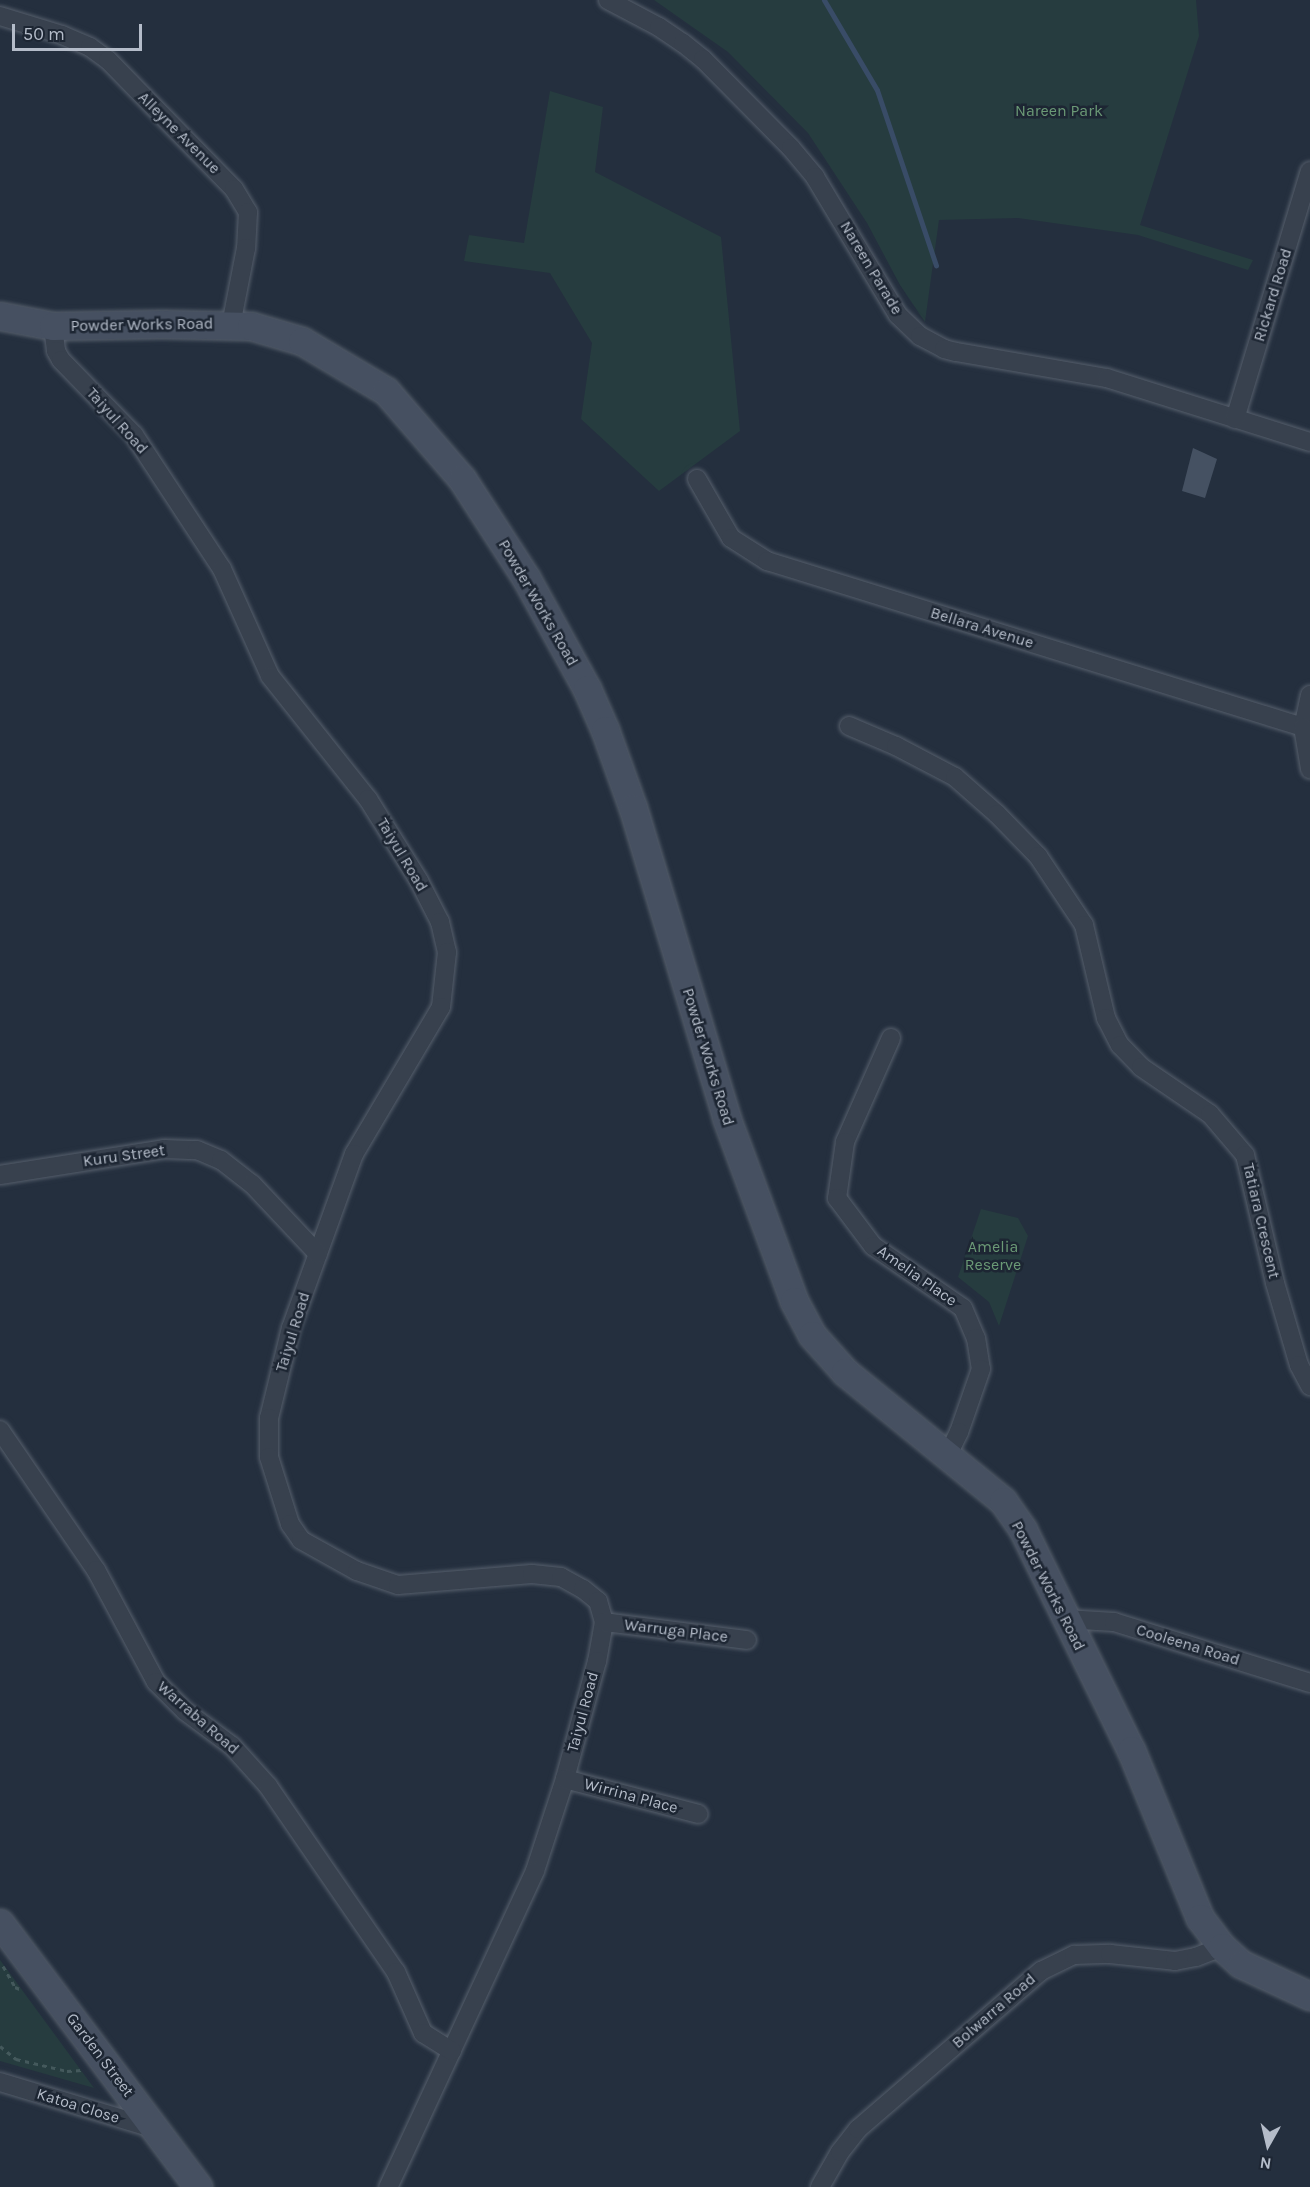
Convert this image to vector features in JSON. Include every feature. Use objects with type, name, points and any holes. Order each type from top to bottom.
[{"type":"main road","name":"Powder Works Road","points":[[0,316],[53,326],[251,326],[302,341],[386,391],[462,479],[526,578],[587,689],[605,730],[633,808],[726,1117],[794,1301],[812,1335],[845,1372],[1003,1501],[1023,1530],[1131,1750],[1200,1918],[1222,1947],[1241,1964],[1310,1996]]},
{"type":"main road","name":"Garden Street","points":[[0,1923],[198,2187]]},
{"type":"street","name":"Nareen Parade","points":[[608,0],[659,27],[703,59],[798,155],[815,177],[898,315],[920,336],[956,352],[1107,378],[1310,442]]},
{"type":"street","name":"Alleyne Avenue","points":[[0,16],[62,35],[90,47],[108,60],[234,189],[248,212],[246,248],[231,325]]},
{"type":"street","name":"Rickard Road","points":[[1235,419],[1310,171]]},
{"type":"street","name":"Taiyul Road","points":[[53,326],[56,351],[61,360],[134,435],[222,569],[270,676],[368,799],[419,881],[440,922],[447,952],[441,1006],[354,1154],[291,1328],[269,1418],[269,1457],[282,1505],[301,1540],[357,1571],[398,1585],[532,1574],[561,1577],[583,1589],[598,1601],[604,1622],[597,1661],[565,1779],[535,1871],[388,2187]]},
{"type":"street","name":"Bellara Avenue","points":[[697,479],[731,538],[767,561],[1303,727]]},
{"type":"street","points":[[1310,695],[1303,727],[1310,769]]},
{"type":"street","name":"Tatiara Crescent","points":[[849,726],[955,777],[997,814],[1038,856],[1084,925],[1106,1018],[1120,1045],[1141,1067],[1210,1114],[1245,1155],[1275,1282],[1299,1365],[1310,1386]]},
{"type":"street","name":"Amelia Place","points":[[891,1038],[845,1142],[837,1198],[873,1246],[963,1308],[976,1338],[981,1369],[959,1432],[948,1455]]},
{"type":"street","name":"Kuru Street","points":[[0,1175],[155,1150],[197,1150],[221,1160],[252,1184],[318,1254]]},
{"type":"street","name":"Warraba Road","points":[[0,1430],[96,1570],[156,1682],[185,1711],[232,1746],[268,1786],[396,1972],[423,2033],[452,2052]]},
{"type":"street","name":"Cooleena Road","points":[[1065,1619],[1114,1622],[1310,1683]]},
{"type":"street","name":"Warruga Place","points":[[604,1622],[747,1640]]},
{"type":"street","name":"Wirrina Place","points":[[565,1779],[698,1814]]},
{"type":"street","name":"Bolwarra Road","points":[[820,2187],[840,2152],[858,2129],[1041,1971],[1074,1955],[1110,1954],[1175,1961],[1196,1957],[1222,1947]]},
{"type":"street","name":"Katoa Close","points":[[0,2082],[156,2129]]},
{"type":"path","points":[[0,2046],[16,2059],[67,2071],[84,2070]]},
{"type":"green space","name":"Nareen Park","points":[[654,0],[1196,0],[1199,36],[1140,225],[1253,260],[1248,270],[1138,235],[1018,218],[939,220],[925,322],[900,285],[867,223],[808,133],[728,52]]},
{"type":"green space","points":[[550,91],[603,107],[595,172],[721,237],[740,431],[659,491],[581,419],[592,343],[550,273],[464,261],[469,235],[524,243]]},
{"type":"green space","name":"Amelia Reserve","points":[[981,1209],[1018,1218],[1028,1236],[999,1326],[989,1302],[958,1277]]},
{"type":"green space","points":[[0,1960],[94,2088],[0,2061]]},
{"type":"building","points":[[1193,448],[1217,459],[1205,498],[1182,491]]},
{"type":"waterway","points":[[824,0],[877,90],[936,265]]}]
